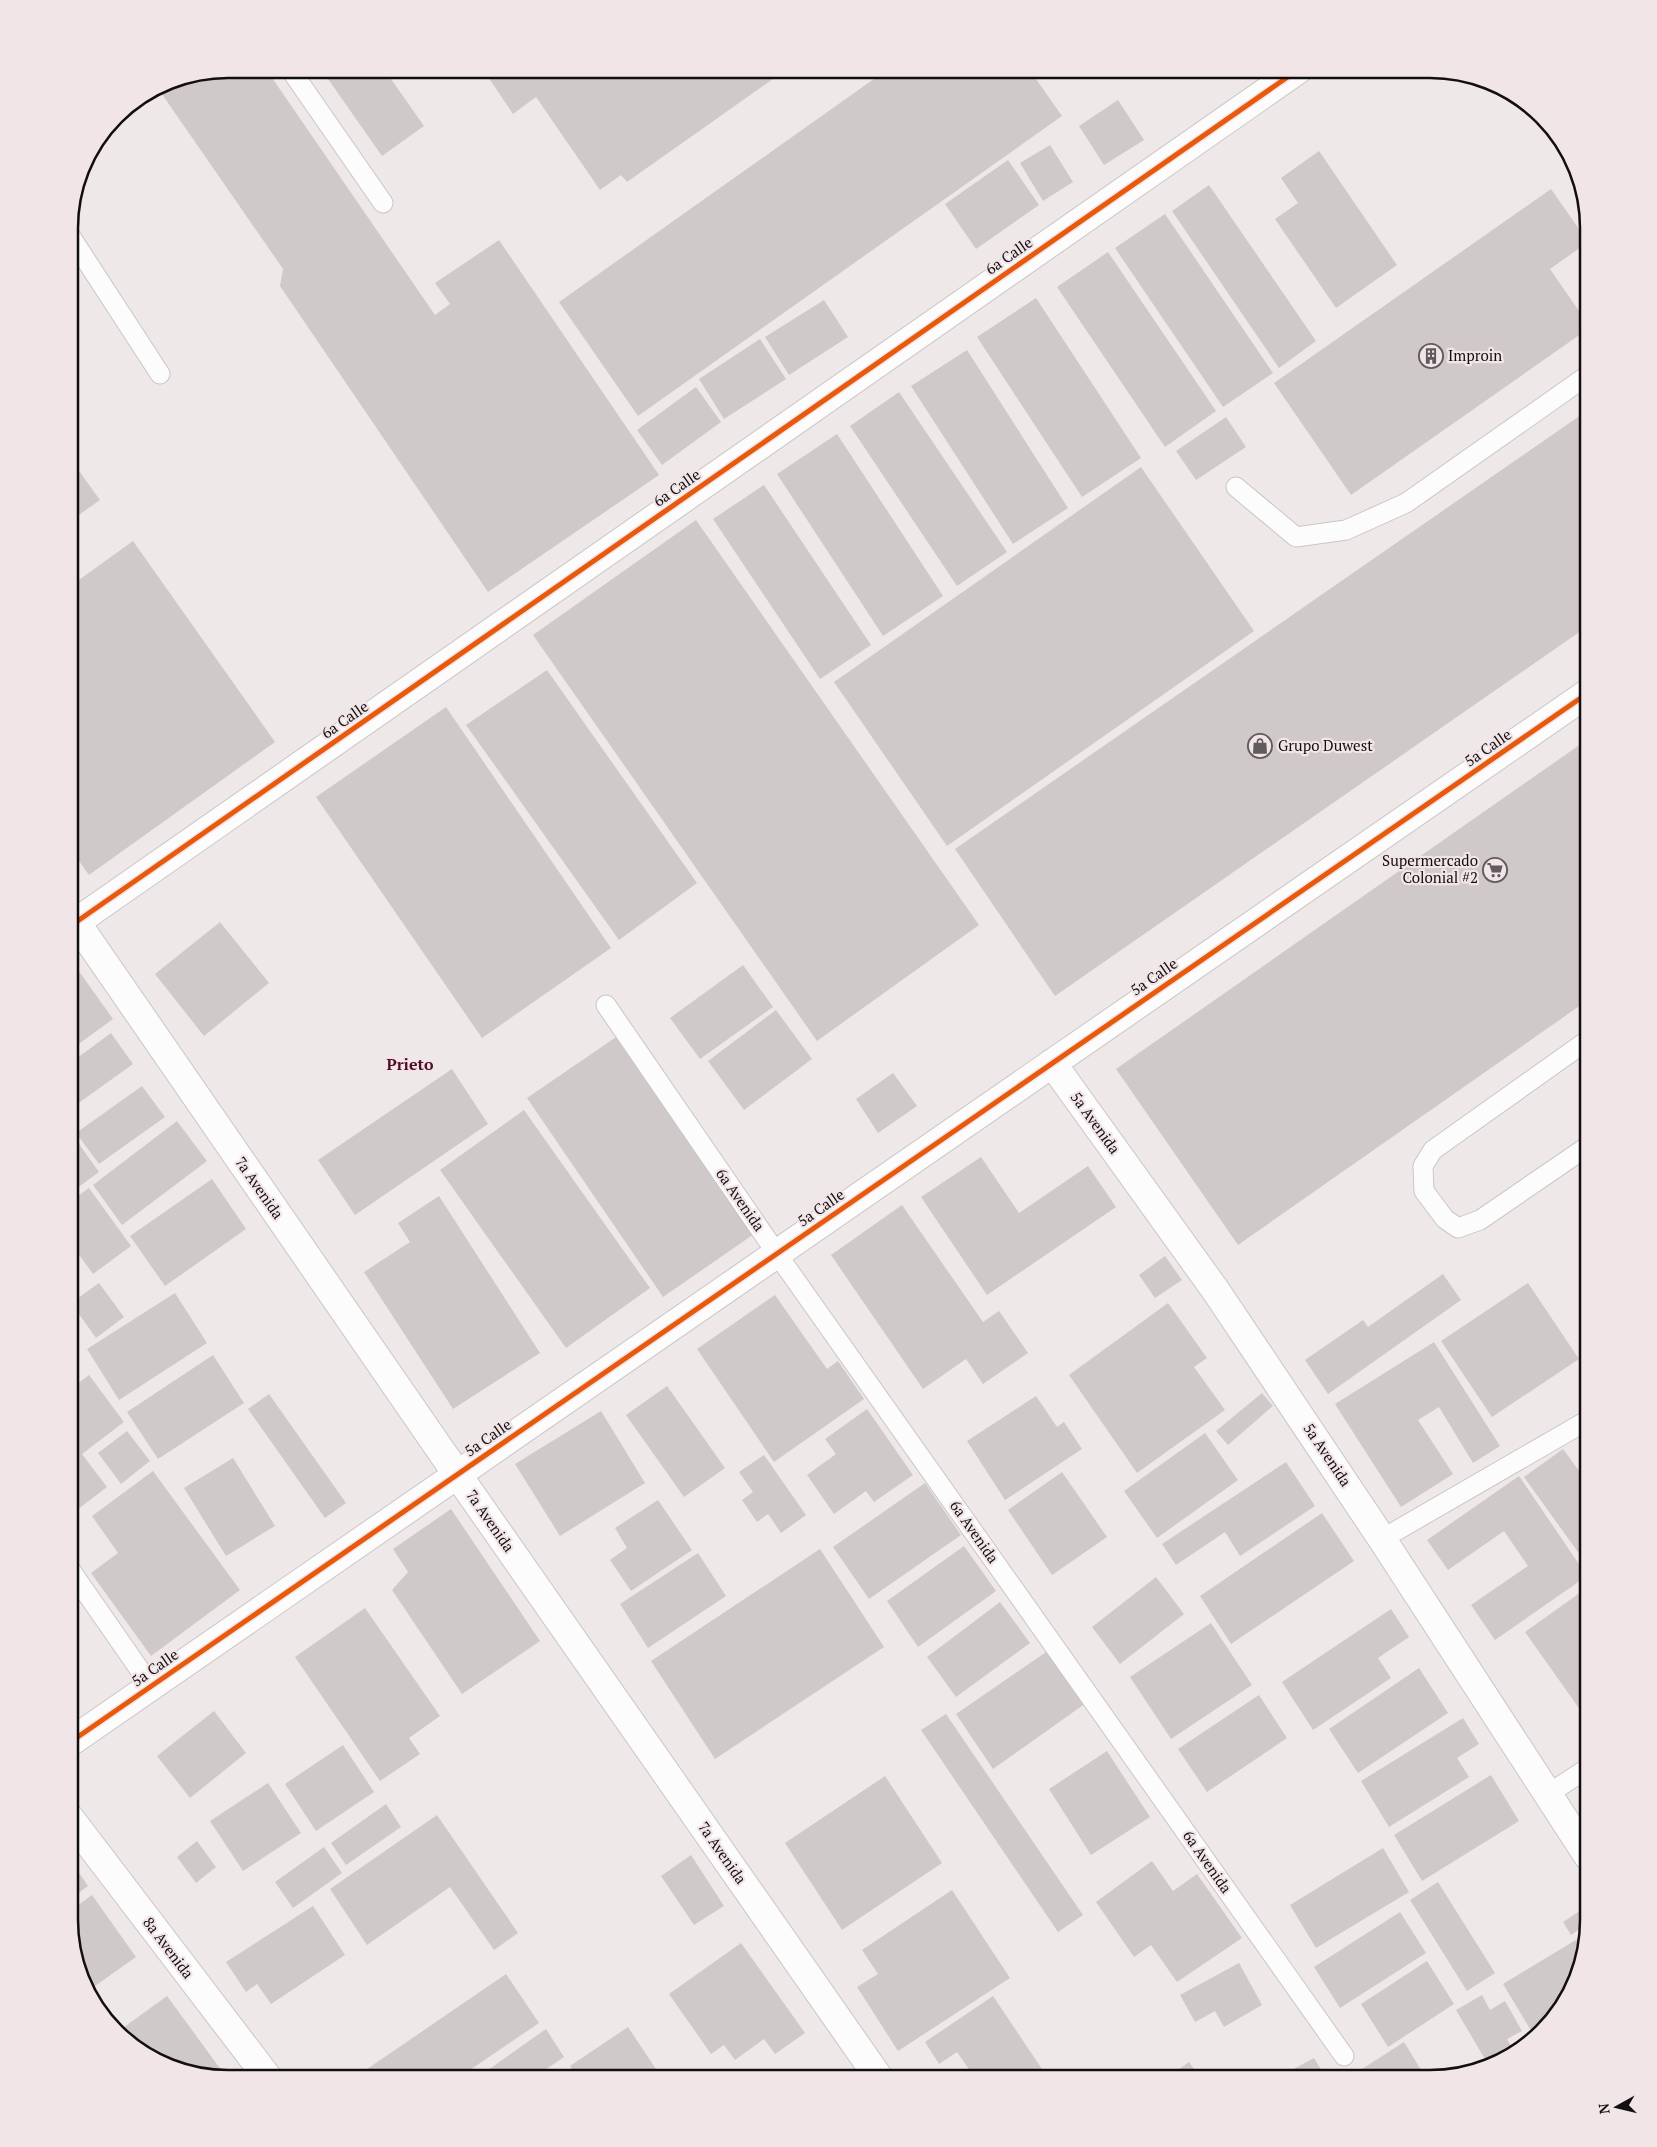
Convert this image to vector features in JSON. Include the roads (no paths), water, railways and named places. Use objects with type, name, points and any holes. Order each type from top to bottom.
[{"type":"street","name":"6a Calle","points":[[78,916],[1286,78]]},
{"type":"street","name":"5a Calle","points":[[78,1737],[1580,700]]},
{"type":"street","name":"7a Avenida","points":[[78,931],[873,2070]]},
{"type":"street","name":"5a Avenida","points":[[1052,1063],[1216,1290],[1382,1539],[1580,1844]]},
{"type":"street","name":"8a Avenida","points":[[78,1829],[262,2070]]},
{"type":"lane","points":[[296,78],[383,203]]},
{"type":"lane","points":[[78,248],[160,374]]},
{"type":"lane","points":[[1236,488],[1296,537],[1346,530],[1406,503],[1580,381]]},
{"type":"lane","name":"6a Avenida","points":[[606,1005],[777,1254],[1344,2056]]},
{"type":"lane","points":[[1580,1046],[1433,1150],[1423,1166],[1424,1191],[1445,1219],[1458,1228],[1480,1220],[1580,1151]]},
{"type":"lane","points":[[1382,1539],[1580,1425]]},
{"type":"lane","points":[[78,1581],[151,1686]]},
{"type":"lane","points":[[1548,1794],[1580,1773]]},
{"type":"place","name":"Improin","points":[[1431,356]]},
{"type":"place","name":"Grupo Duwest","points":[[1260,746]]},
{"type":"place","name":"Supermercado Colonial #2","points":[[1495,870]]},
{"type":"district","name":"Prieto","points":[[410,1064]]}]
